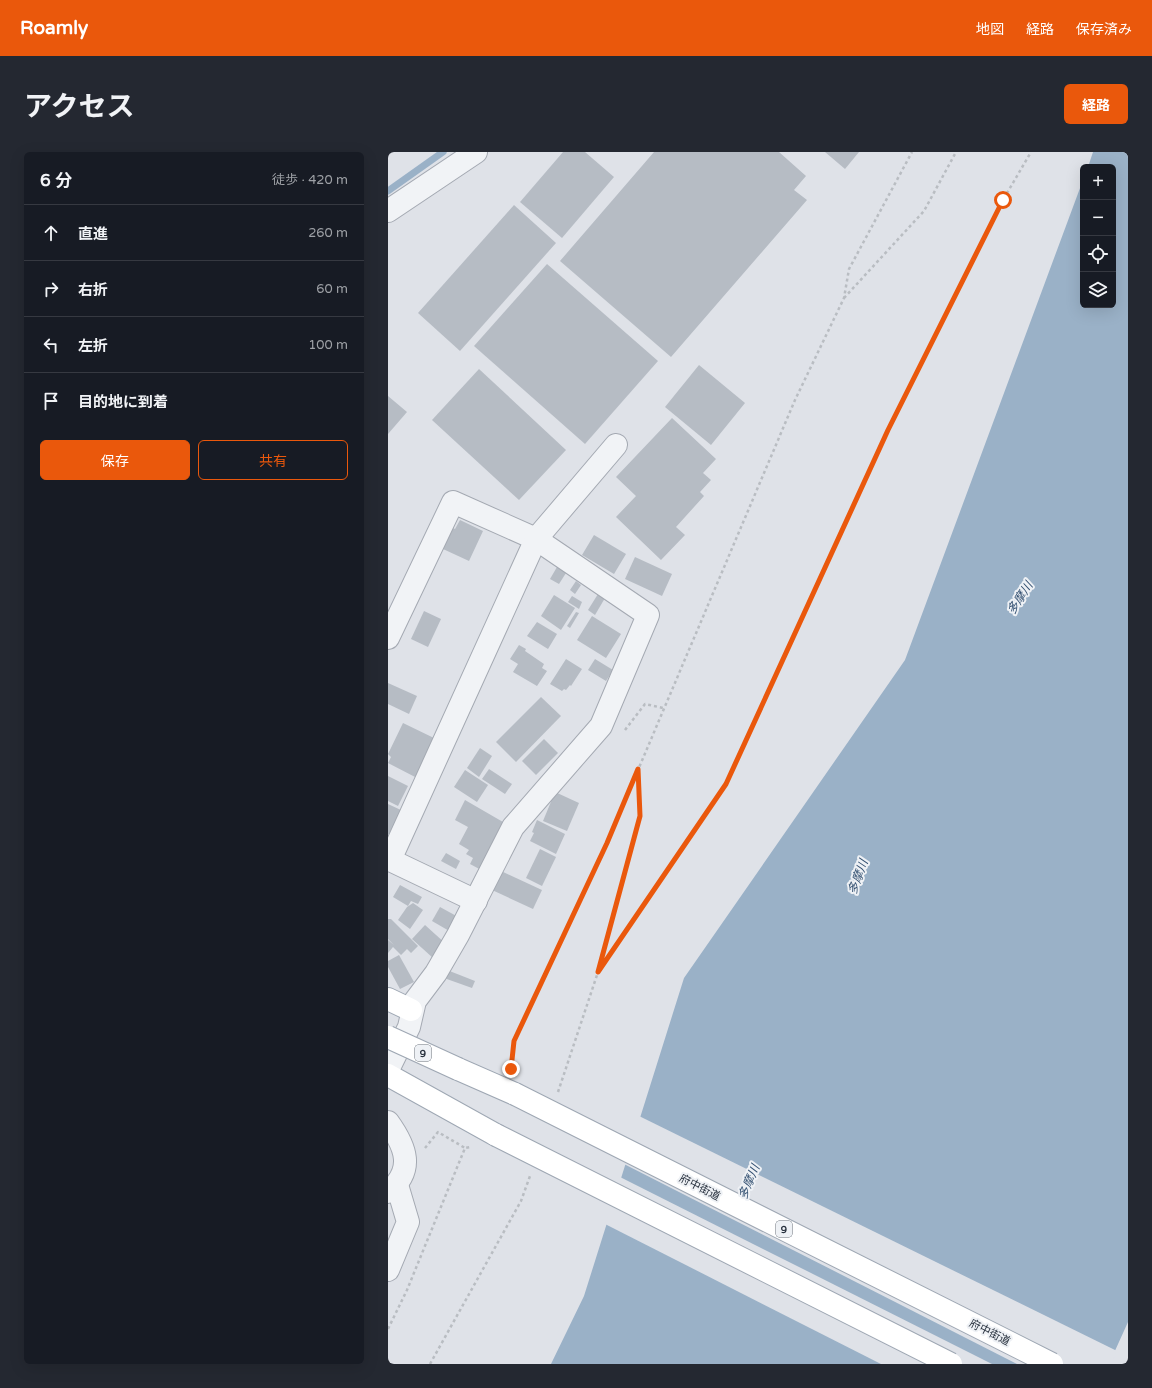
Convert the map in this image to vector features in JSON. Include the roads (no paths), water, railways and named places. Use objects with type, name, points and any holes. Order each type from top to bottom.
[{"type":"main road","points":[[388,999],[411,1010]]},
{"type":"main road","name":"府中街道","points":[[388,1037],[515,1094],[1052,1364]]},
{"type":"main road","points":[[388,1075],[496,1135],[951,1364]]},
{"type":"street","points":[[388,211],[476,152]]},
{"type":"street","points":[[476,901],[389,860],[536,539],[616,445]]},
{"type":"street","points":[[388,638],[453,502],[536,539],[648,615],[602,726],[513,827],[476,901],[436,973],[414,1001],[411,1010],[409,1028],[388,1070]]},
{"type":"street","points":[[388,1122],[403,1146],[404,1167],[402,1178],[393,1188],[408,1222],[388,1270]]},
{"type":"water","name":"多摩川","points":[[1093,152],[1128,152],[1128,1322],[1109,1364],[551,1364],[584,1296],[684,978],[905,660],[1080,188],[1080,308],[1116,308],[1116,164],[1089,164]]},
{"type":"waterway","points":[[388,191],[443,152]]}]
